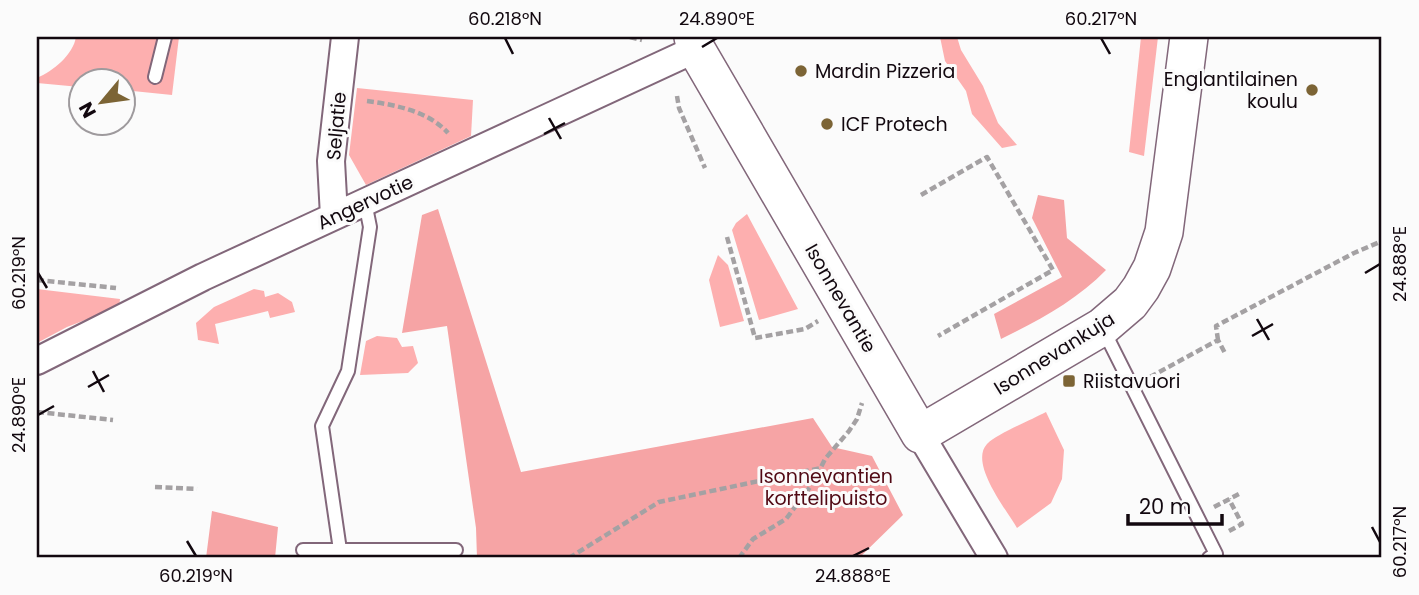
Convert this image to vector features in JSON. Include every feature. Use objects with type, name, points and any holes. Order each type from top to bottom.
[{"type":"street","name":"Seljatie","points":[[334,216],[331,161],[345,37]]},
{"type":"street","name":"Isonnevankuja","points":[[920,434],[1102,327],[1130,303],[1141,288],[1152,268],[1164,232],[1189,37]]},
{"type":"street","name":"Angervotie","points":[[37,361],[203,277],[463,157],[694,43]]},
{"type":"street","name":"Isonnevantie","points":[[694,43],[994,558]]},
{"type":"lane","points":[[155,77],[165,37]]},
{"type":"lane","points":[[340,550],[323,426],[348,371],[370,226],[365,202]]},
{"type":"lane","points":[[1102,327],[1217,557]]},
{"type":"lane","points":[[303,550],[456,550]]},
{"type":"path","points":[[630,37],[646,41]]},
{"type":"path","points":[[677,96],[679,108],[705,168]]},
{"type":"path","points":[[338,97],[391,104],[432,118],[446,131],[463,157]]},
{"type":"path","points":[[921,195],[987,157],[1053,270],[938,336]]},
{"type":"path","points":[[727,237],[755,338],[806,329],[815,323]]},
{"type":"path","points":[[1226,355],[1218,340],[1216,326],[1353,253],[1382,241]]},
{"type":"path","points":[[37,280],[139,290],[152,303]]},
{"type":"path","points":[[1147,379],[1218,340]]},
{"type":"path","points":[[739,558],[752,539],[786,519],[813,483],[857,419],[862,392]]},
{"type":"path","points":[[37,412],[113,420]]},
{"type":"path","points":[[569,558],[659,502],[821,468]]},
{"type":"path","points":[[155,487],[197,489]]},
{"type":"path","points":[[1210,541],[1242,524],[1229,499]]},
{"type":"shaded area","points":[[76,37],[179,37],[172,95],[136,91],[136,66],[66,66],[66,86],[37,83],[37,78],[56,67],[74,44]]},
{"type":"shaded area","points":[[940,37],[957,37],[961,50],[983,86],[998,123],[1017,145],[1002,148],[972,114],[966,91],[945,61]]},
{"type":"shaded area","points":[[1141,37],[1158,37],[1144,156],[1129,152]]},
{"type":"shaded area","points":[[357,88],[473,100],[471,136],[366,185],[349,155]]},
{"type":"shaded area","points":[[747,214],[798,309],[759,320],[732,230]]},
{"type":"shaded area","points":[[718,255],[728,265],[744,321],[720,327],[709,280]]},
{"type":"shaded area","points":[[37,289],[120,299],[119,307],[67,327],[37,343]]},
{"type":"shaded area","points":[[254,289],[264,291],[265,297],[278,293],[292,302],[295,312],[270,318],[268,311],[215,324],[219,344],[198,340],[196,323],[214,307]]},
{"type":"shaded area","points":[[377,336],[397,338],[402,347],[413,346],[418,363],[408,373],[360,375],[366,341]]},
{"type":"shaded area","points":[[1046,412],[1064,450],[1062,479],[1051,503],[1017,528],[991,486],[983,462],[983,452],[987,444],[998,436]]},
{"type":"green space","points":[[1038,195],[1064,200],[1067,238],[1106,270],[1070,300],[1001,339],[994,314],[1062,277],[1032,218]]},
{"type":"green space","name":"Isonnevantien korttelipuisto","points":[[438,209],[521,472],[813,418],[832,447],[872,456],[903,515],[859,558],[477,558],[476,528],[447,326],[402,333],[422,215]]},
{"type":"green space","points":[[212,511],[278,527],[275,558],[206,558]]},
{"type":"place","name":"Mardin Pizzeria","points":[[801,71]]},
{"type":"place","name":"Englantilainen koulu","points":[[1312,90]]},
{"type":"place","name":"ICF Protech","points":[[827,124]]},
{"type":"place","name":"Riistavuori","points":[[1069,381]]}]
